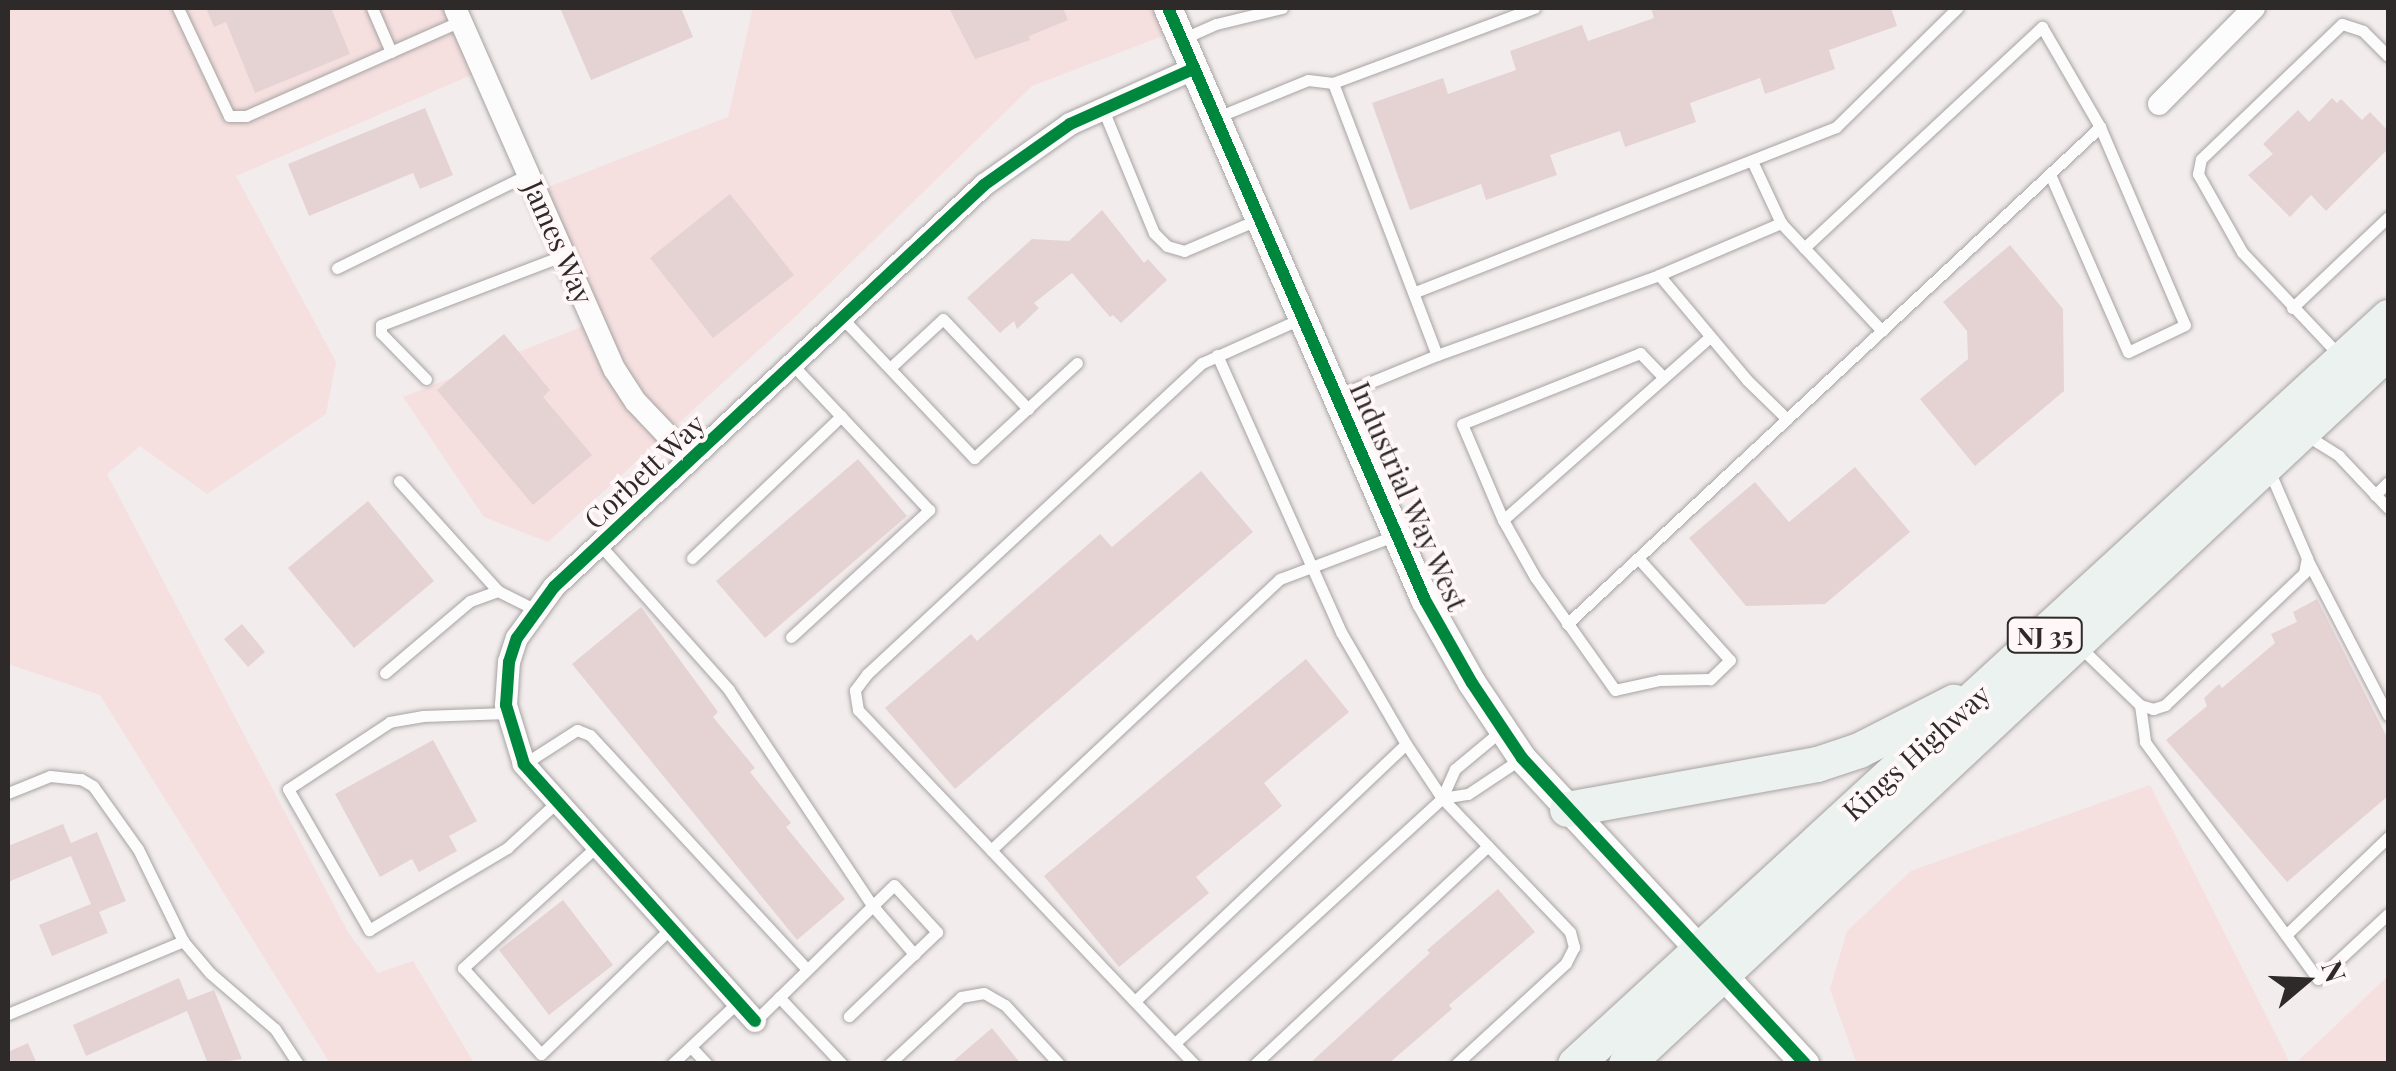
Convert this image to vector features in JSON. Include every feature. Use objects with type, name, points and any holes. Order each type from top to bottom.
[{"type":"main road","name":"Kings Highway","points":[[1575,1064],[2388,316]]},
{"type":"main road","name":"Kings Highway","points":[[1626,1064],[2388,351]]},
{"type":"main road","points":[[1567,809],[1818,764],[1859,750],[1998,678]]},
{"type":"street","name":"Industrial Way West","points":[[1168,8],[1439,626],[1522,758],[1806,1064]]},
{"type":"street","points":[[2159,104],[2254,8]]},
{"type":"street","name":"James Way","points":[[458,14],[625,388],[690,459]]},
{"type":"street","name":"Corbett Way","points":[[755,1020],[524,764],[508,713],[509,662],[534,609],[984,185],[1028,151],[1102,107],[1193,69]]},
{"type":"lane","points":[[178,8],[229,116],[246,116],[391,52],[458,14]]},
{"type":"lane","points":[[372,8],[391,52]]},
{"type":"lane","points":[[1182,38],[1216,24],[1282,8]]},
{"type":"lane","points":[[1214,118],[1308,80],[1334,83],[1534,8]]},
{"type":"lane","points":[[1415,292],[1836,127],[1957,8]]},
{"type":"lane","points":[[2343,359],[2242,252],[2198,174],[2201,160],[2342,24],[2363,31],[2388,56]]},
{"type":"lane","points":[[1804,248],[2042,27],[2100,127],[2184,325],[2128,352],[2050,174]]},
{"type":"lane","points":[[1334,83],[1437,354]]},
{"type":"lane","points":[[1102,107],[1154,234],[1167,246],[1184,251],[1259,219]]},
{"type":"lane","points":[[1567,624],[2100,127]]},
{"type":"lane","points":[[1752,161],[1781,223],[1882,331]]},
{"type":"lane","points":[[337,268],[528,174]]},
{"type":"lane","points":[[2292,308],[2388,217]]},
{"type":"lane","points":[[1338,396],[1437,354],[1659,275],[1781,223]]},
{"type":"lane","points":[[426,379],[380,333],[381,325],[564,255]]},
{"type":"lane","points":[[1659,275],[1710,337],[1787,419]]},
{"type":"lane","points":[[1194,1064],[858,710],[855,690],[881,660],[1202,364],[1302,318]]},
{"type":"lane","points":[[890,368],[943,319],[1028,410]]},
{"type":"lane","points":[[844,320],[974,458],[1077,363]]},
{"type":"lane","points":[[1503,520],[1710,337]]},
{"type":"lane","points":[[1638,558],[1730,660],[1710,679],[1660,680],[1615,690],[1567,624],[1503,520],[1462,424],[1640,353],[1663,377]]},
{"type":"lane","points":[[1218,355],[1342,632],[1406,744],[1442,798],[1570,932],[1574,947],[1566,963],[1456,1064]]},
{"type":"lane","points":[[790,638],[929,510],[794,366]]},
{"type":"lane","points":[[692,558],[841,416]]},
{"type":"lane","points":[[2302,433],[2338,456],[2388,508]]},
{"type":"lane","points":[[2267,466],[2306,558],[2388,715]]},
{"type":"lane","points":[[399,481],[498,591],[534,609]]},
{"type":"lane","points":[[2375,494],[2388,482]]},
{"type":"lane","points":[[991,850],[1280,579],[1398,534]]},
{"type":"lane","points":[[600,545],[729,690],[872,905],[914,954]]},
{"type":"lane","points":[[2078,645],[2140,706],[2153,710],[2164,705],[2304,572],[2306,558]]},
{"type":"lane","points":[[385,672],[470,601],[498,591]]},
{"type":"lane","points":[[2140,706],[2145,742],[2318,979],[2388,914]]},
{"type":"lane","points":[[508,713],[423,716],[390,722],[288,789],[369,930],[507,848],[556,802]]},
{"type":"lane","points":[[524,764],[576,730],[590,735],[808,969]]},
{"type":"lane","points":[[1175,1043],[1442,798],[1455,769],[1503,730]]},
{"type":"lane","points":[[1135,1002],[1406,744]]},
{"type":"lane","points":[[1442,798],[1468,794],[1522,758]]},
{"type":"lane","points":[[8,793],[50,776],[81,779],[93,786],[138,849],[183,941],[210,973],[275,1030],[298,1064]]},
{"type":"lane","points":[[2288,933],[2388,837]]},
{"type":"lane","points":[[1255,1064],[1488,846]]},
{"type":"lane","points":[[596,847],[463,968],[542,1054],[670,928]]},
{"type":"lane","points":[[755,1020],[894,885],[937,932],[848,1016]]},
{"type":"lane","points":[[8,1014],[183,941]]},
{"type":"lane","points":[[890,1064],[961,997],[984,993],[1004,1005],[1059,1064]]},
{"type":"lane","points":[[778,997],[842,1064]]},
{"type":"lane","points":[[672,1064],[738,1002]]},
{"type":"lane","points":[[691,1047],[707,1064]]},
{"type":"shaded area","points":[[8,8],[443,8],[476,73],[236,176],[336,362],[326,414],[207,494],[140,446],[107,474],[349,934],[378,973],[413,961],[474,1063],[330,1063],[100,695],[8,664]]},
{"type":"shaded area","points":[[753,8],[1163,8],[1173,32],[1032,86],[794,318],[548,542],[484,517],[403,397],[592,323],[533,193],[728,117]]},
{"type":"shaded area","points":[[2150,785],[2290,1063],[1860,1064],[1855,1059],[1830,989],[1847,931],[1911,871]]},
{"type":"shaded area","points":[[2388,976],[2388,1061],[2296,1063]]},
{"type":"building","points":[[206,8],[331,8],[350,54],[255,93],[226,22],[214,27]]},
{"type":"building","points":[[560,8],[681,8],[693,37],[591,80]]},
{"type":"building","points":[[949,8],[1063,8],[1068,20],[1029,36],[1030,40],[975,59]]},
{"type":"building","points":[[1651,8],[1891,8],[1897,26],[1829,50],[1835,69],[1765,94],[1760,78],[1690,103],[1696,122],[1625,147],[1620,131],[1550,155],[1557,175],[1486,200],[1481,184],[1410,210],[1372,103],[1443,78],[1448,94],[1516,70],[1510,51],[1582,25],[1588,41],[1654,18]]},
{"type":"building","points":[[2332,98],[2337,103],[2341,99],[2362,120],[2370,112],[2388,131],[2388,149],[2326,211],[2311,195],[2290,217],[2248,175],[2273,154],[2263,144],[2298,110],[2309,122]]},
{"type":"building","points":[[425,108],[453,175],[420,189],[413,173],[309,216],[288,164]]},
{"type":"building","points":[[730,194],[794,275],[713,338],[650,258]]},
{"type":"building","points":[[1102,210],[1144,263],[1148,259],[1167,280],[1121,323],[1113,315],[1110,317],[1072,273],[1034,303],[1039,308],[1017,329],[1014,321],[1000,333],[967,298],[1032,239],[1069,241]]},
{"type":"building","points":[[2010,245],[2063,309],[2064,391],[1975,466],[1920,399],[1968,359],[1967,331],[1943,302]]},
{"type":"building","points":[[504,334],[550,390],[543,397],[592,455],[533,505],[437,390]]},
{"type":"building","points":[[858,459],[907,516],[765,638],[716,581]]},
{"type":"building","points":[[1855,467],[1910,532],[1825,604],[1746,606],[1689,538],[1755,482],[1789,522]]},
{"type":"building","points":[[1201,471],[1253,532],[955,789],[885,708],[971,634],[977,641],[1100,534],[1112,547]]},
{"type":"building","points":[[368,501],[434,581],[354,648],[288,568]]},
{"type":"building","points":[[2317,599],[2388,739],[2388,796],[2287,882],[2166,740],[2207,706],[2204,698],[2219,684],[2222,688],[2275,643],[2271,634],[2297,622],[2293,612]]},
{"type":"building","points":[[641,607],[718,712],[713,717],[755,768],[750,772],[791,823],[786,827],[845,899],[797,940],[572,664]]},
{"type":"building","points":[[242,624],[265,652],[248,667],[224,639]]},
{"type":"building","points":[[1306,659],[1349,712],[1264,783],[1282,806],[1196,877],[1209,893],[1119,967],[1044,876]]},
{"type":"building","points":[[433,740],[477,821],[449,836],[457,851],[419,872],[412,859],[380,877],[335,794]]},
{"type":"building","points":[[63,824],[71,843],[97,832],[126,901],[99,912],[108,933],[52,956],[39,925],[91,904],[71,856],[8,882],[8,846]]},
{"type":"building","points":[[1498,889],[1535,932],[1449,1005],[1452,1009],[1388,1064],[1309,1064],[1430,953],[1427,950]]},
{"type":"building","points":[[563,900],[613,965],[549,1015],[499,950]]},
{"type":"building","points":[[179,978],[188,1000],[214,990],[242,1059],[208,1064],[187,1011],[86,1056],[73,1025]]},
{"type":"building","points":[[992,1028],[1021,1064],[950,1064]]},
{"type":"building","points":[[28,1043],[37,1064],[8,1064],[8,1052]]},
{"type":"cycle path","points":[[1168,8],[1425,600],[1472,683],[1522,758],[1805,1064]]},
{"type":"cycle path","points":[[755,1021],[524,764],[506,705],[509,662],[517,638],[554,587],[984,185],[1070,124],[1193,69]]}]
